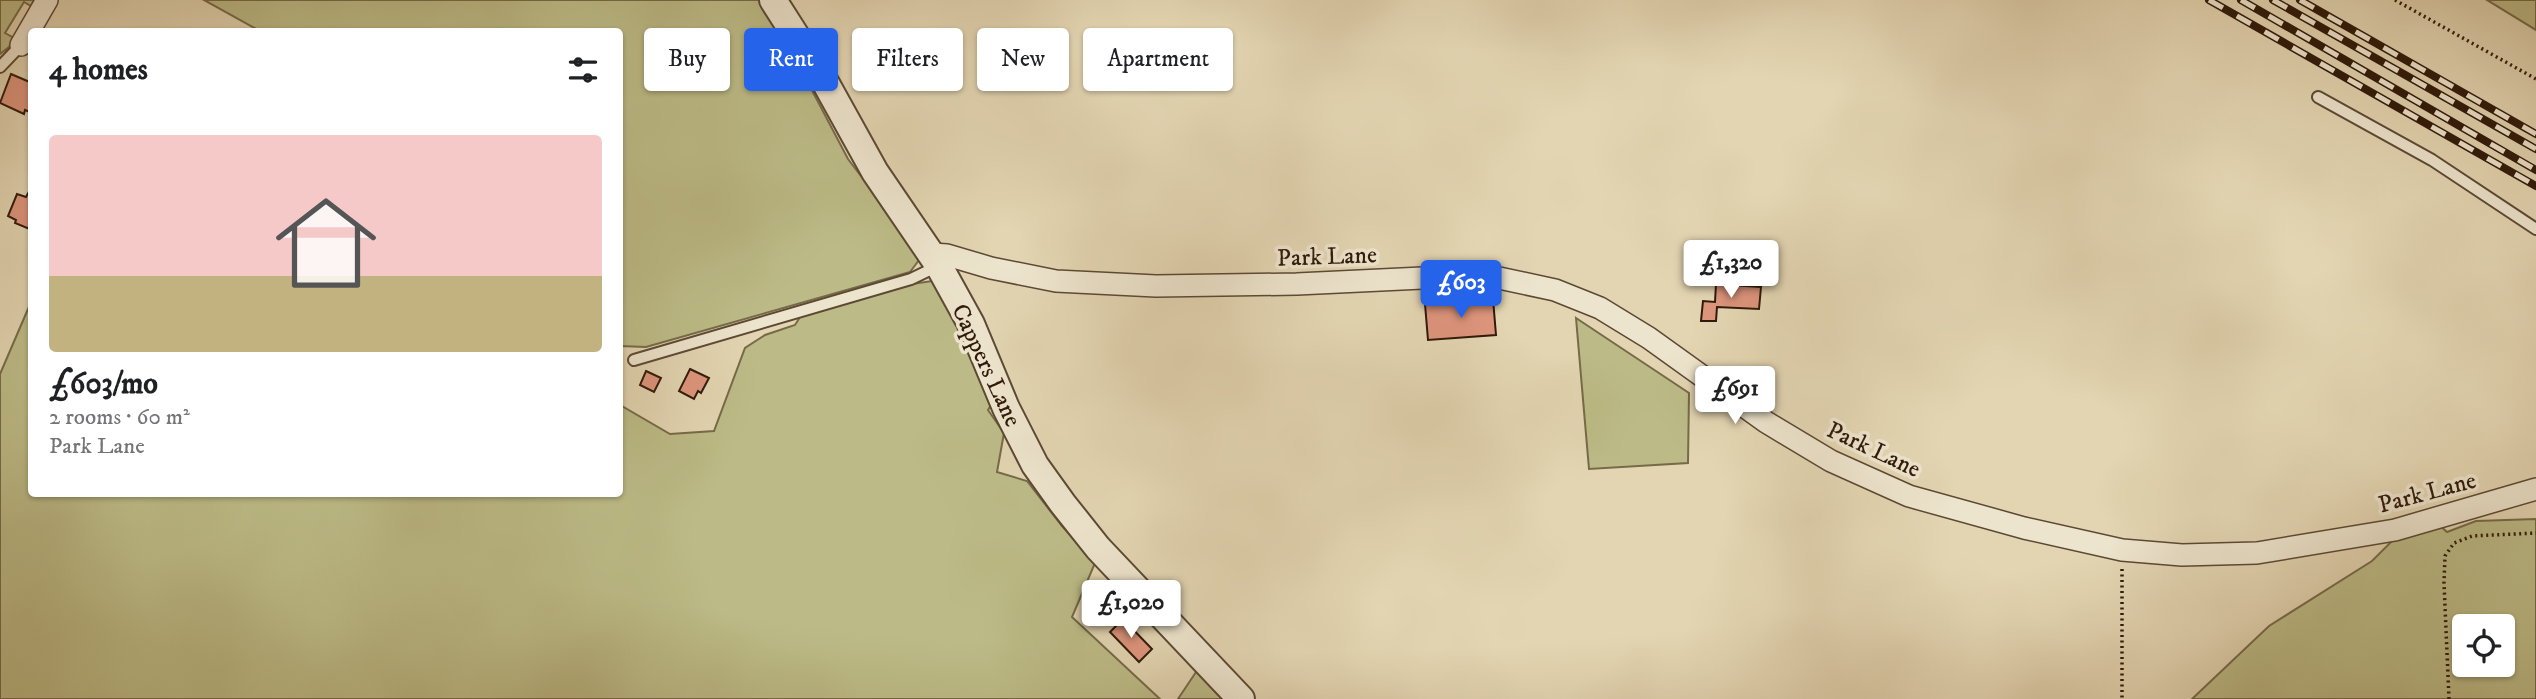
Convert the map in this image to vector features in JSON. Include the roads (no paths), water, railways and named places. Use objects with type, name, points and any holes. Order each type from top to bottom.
[{"type":"street","name":"Cappers Lane","points":[[773,0],[824,80],[875,172],[935,260],[971,324],[1006,408],[1035,465],[1098,548],[1241,699]]},
{"type":"street","name":"Park Lane","points":[[935,260],[947,255],[991,268],[1056,281],[1156,286],[1297,284],[1485,275],[1555,290],[1600,308],[1649,338],[1766,422],[1831,461],[1909,496],[2024,528],[2122,550],[2182,555],[2257,553],[2395,530],[2536,489]]},
{"type":"lane","points":[[0,67],[28,33]]},
{"type":"lane","points":[[2318,97],[2432,160],[2536,229]]},
{"type":"lane","points":[[634,360],[911,279],[935,260]]},
{"type":"railway","points":[[2209,0],[2536,186]]},
{"type":"railway","points":[[2241,0],[2536,170]]},
{"type":"railway","points":[[2273,0],[2536,149]]},
{"type":"railway","points":[[2300,0],[2536,134]]}]
